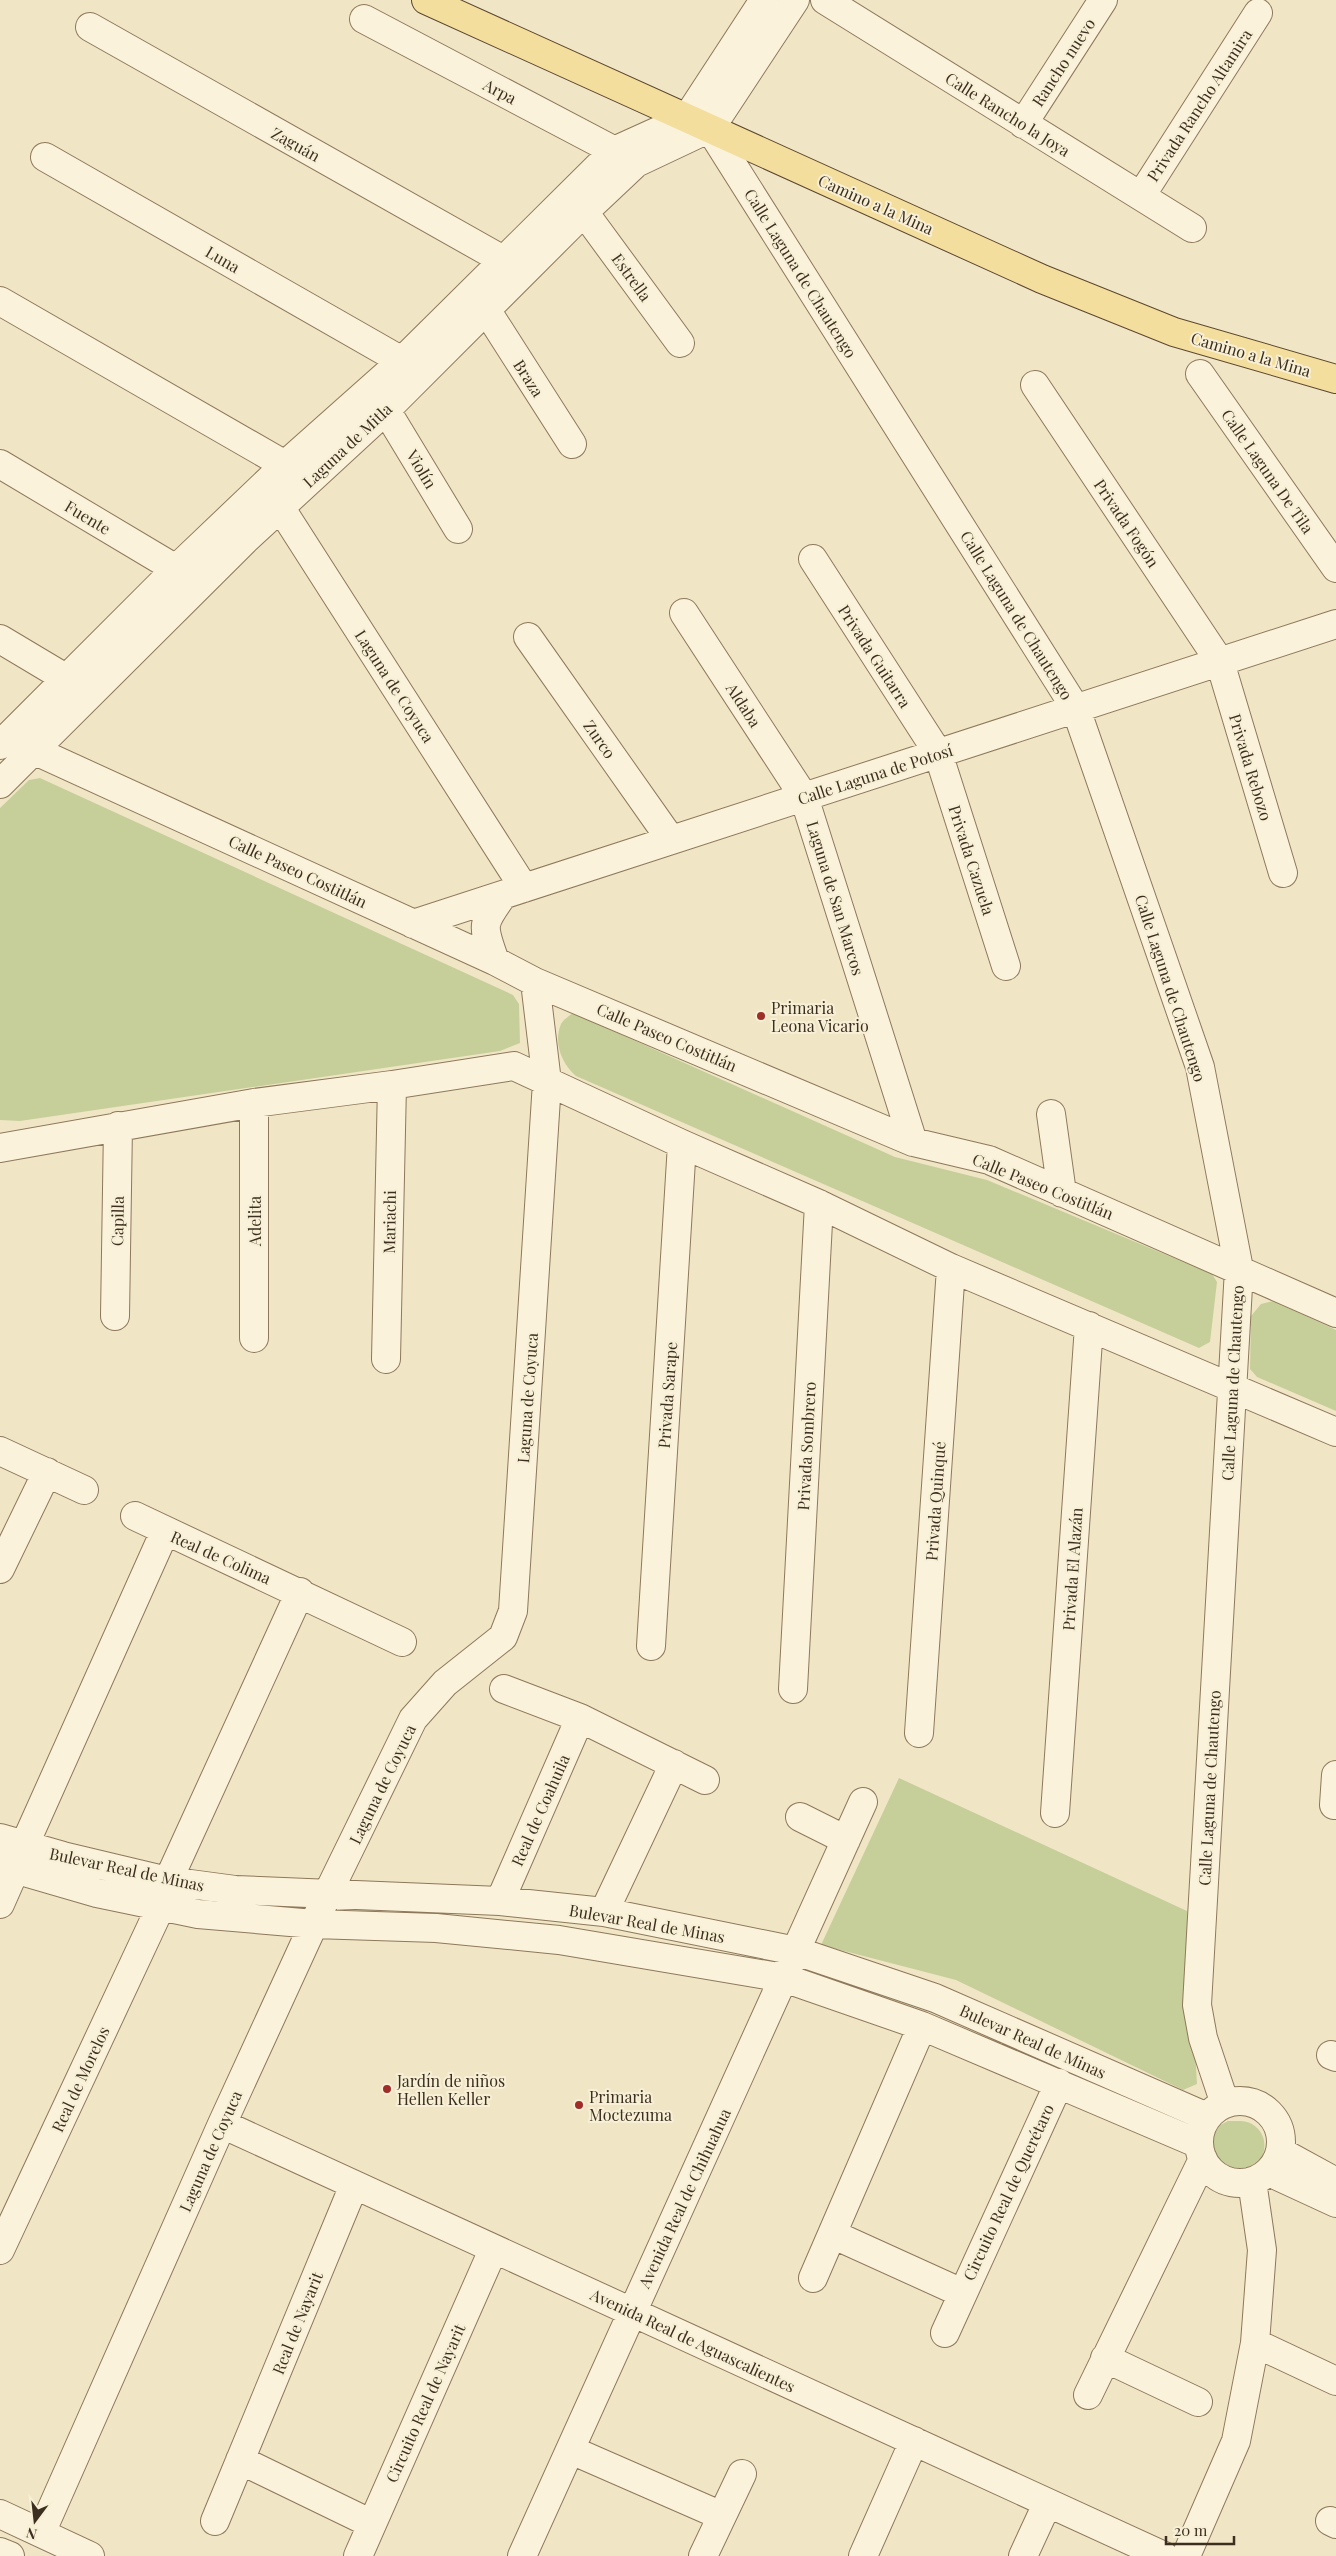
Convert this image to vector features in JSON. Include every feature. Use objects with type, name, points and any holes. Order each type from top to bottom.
[{"type":"main road","name":"Camino a la Mina","points":[[426,0],[1042,279],[1174,332],[1336,379]]},
{"type":"street","points":[[698,123],[764,0]]},
{"type":"street","points":[[698,123],[795,0]]},
{"type":"street","name":"Calle Rancho la Joya","points":[[825,0],[1192,228]]},
{"type":"street","name":"Rancho nuevo","points":[[1024,124],[1103,0]]},
{"type":"street","name":"Privada Rancho Altamira","points":[[1141,196],[1258,13]]},
{"type":"street","name":"Arpa","points":[[364,19],[625,157]]},
{"type":"street","name":"Zaguán","points":[[90,27],[502,260]]},
{"type":"street","name":"Laguna de Mitla","points":[[4,741],[176,569],[285,466],[402,361],[502,260],[625,157],[698,123]]},
{"type":"street","name":"Calle Laguna de Chautengo","points":[[698,123],[1076,709],[1200,1067],[1239,1269],[1197,2005],[1216,2111]]},
{"type":"street","name":"Luna","points":[[45,157],[402,361]]},
{"type":"street","name":"Laguna de Mitla","points":[[0,784],[280,507],[386,410],[487,311],[584,212],[625,157]]},
{"type":"street","name":"Estrella","points":[[584,212],[680,343]]},
{"type":"street","points":[[0,301],[285,466],[304,485]]},
{"type":"street","name":"Braza","points":[[487,311],[572,444]]},
{"type":"street","name":"Calle Laguna De Tila","points":[[1200,374],[1336,568]]},
{"type":"street","name":"Privada Fogón","points":[[1035,385],[1220,662]]},
{"type":"street","name":"Violín","points":[[386,410],[458,529]]},
{"type":"street","name":"Fuente","points":[[0,464],[176,569]]},
{"type":"street","name":"Laguna de Coyuca","points":[[263,487],[280,507],[514,891]]},
{"type":"street","name":"Privada Guitarra","points":[[813,559],[938,753]]},
{"type":"street","name":"Aldaba","points":[[684,613],[804,797]]},
{"type":"street","name":"Calle Laguna de Potosí","points":[[413,924],[1336,624]]},
{"type":"street","name":"Zurco","points":[[528,637],[671,840]]},
{"type":"street","points":[[0,638],[67,679]]},
{"type":"street","name":"Privada Rebozo","points":[[1220,662],[1283,872]]},
{"type":"street","name":"Calle Paseo Costitlán","points":[[4,741],[33,750],[495,961],[535,982],[913,1142],[989,1160],[1336,1313]]},
{"type":"street","name":"Privada Cazuela","points":[[938,753],[1006,966]]},
{"type":"street","name":"Laguna de San Marcos","points":[[804,797],[913,1142]]},
{"type":"street","points":[[495,961],[487,938],[486,919],[514,891]]},
{"type":"street","name":"Laguna de Coyuca","points":[[41,2534],[222,2124],[328,1893],[414,1720],[446,1683],[502,1637],[514,1611],[547,1082],[535,982]]},
{"type":"street","points":[[0,1148],[254,1103],[392,1085],[514,1066],[682,1144],[819,1204],[951,1268],[1336,1432]]},
{"type":"street","name":"Mariachi","points":[[386,1359],[392,1085]]},
{"type":"street","name":"Adelita","points":[[254,1103],[254,1338]]},
{"type":"street","points":[[1051,1114],[1062,1193]]},
{"type":"street","name":"Capilla","points":[[115,1316],[118,1126]]},
{"type":"street","name":"Privada Sarape","points":[[651,1646],[682,1144]]},
{"type":"street","name":"Privada Sombrero","points":[[793,1689],[819,1204]]},
{"type":"street","name":"Privada Quinqué","points":[[919,1734],[951,1268]]},
{"type":"street","name":"Privada El Alazán","points":[[1054,1813],[1089,1326]]},
{"type":"street","points":[[0,1451],[84,1490]]},
{"type":"street","points":[[0,1570],[47,1472]]},
{"type":"street","points":[[135,1516],[165,1531]]},
{"type":"street","name":"Real de Colima","points":[[10,1855],[165,1531],[300,1592],[402,1642]]},
{"type":"street","points":[[168,1882],[300,1592]]},
{"type":"street","points":[[504,1689],[580,1718],[705,1780]]},
{"type":"street","name":"Real de Coahuila","points":[[500,1902],[580,1718]]},
{"type":"street","points":[[604,1912],[674,1764]]},
{"type":"street","points":[[1334,1804],[1336,1776]]},
{"type":"street","name":"Avenida Real de Chihuahua","points":[[522,2556],[863,1802]]},
{"type":"street","points":[[800,1817],[846,1840]]},
{"type":"street","points":[[0,1904],[10,1855]]},
{"type":"street","name":"Bulevar Real de Minas","points":[[10,1855],[168,1882],[236,1890],[500,1902],[604,1912],[796,1951],[934,1998],[1216,2111]]},
{"type":"street","name":"Bulevar Real de Minas","points":[[10,1855],[160,1908],[198,1914],[314,1924],[436,1928],[560,1940],[784,1978],[922,2026],[1059,2083],[1201,2151]]},
{"type":"street","name":"Real de Morelos","points":[[0,2250],[160,1908]]},
{"type":"street","points":[[813,2278],[922,2026]]},
{"type":"street","name":"Circuito Real de Querétaro","points":[[832,2234],[962,2293],[1059,2083]]},
{"type":"street","points":[[1186,2556],[1236,2440],[1255,2343],[1267,2168],[1282,2138],[1278,2126],[1271,2115],[1261,2106],[1249,2102],[1216,2111],[1201,2130],[1201,2151],[1209,2169],[1229,2182],[1267,2168],[1336,2182]]},
{"type":"street","name":"Avenida Real de Aguascalientes","points":[[222,2124],[493,2250],[632,2311],[1047,2504],[1164,2556]]},
{"type":"street","points":[[1088,2395],[1201,2151]]},
{"type":"street","points":[[1267,2168],[1336,2203]]},
{"type":"street","name":"Real de Nayarit","points":[[216,2520],[354,2185]]},
{"type":"street","name":"Circuito Real de Nayarit","points":[[358,2556],[493,2250]]},
{"type":"street","points":[[945,2334],[962,2293]]},
{"type":"street","points":[[1255,2343],[1336,2380]]},
{"type":"street","points":[[1105,2358],[1198,2402]]},
{"type":"street","points":[[863,2556],[914,2441]]},
{"type":"street","points":[[571,2450],[722,2516]]},
{"type":"street","points":[[240,2460],[372,2524]]},
{"type":"street","points":[[703,2556],[742,2474]]},
{"type":"street","points":[[1023,2556],[1047,2504]]},
{"type":"street","points":[[0,2514],[90,2556]]},
{"type":"street","points":[[0,2552],[10,2556]]},
{"type":"green space","points":[[40,778],[513,995],[519,1004],[520,1043],[500,1051],[20,1121],[0,1120],[0,808],[29,780]]},
{"type":"green space","points":[[573,1013],[895,1157],[987,1180],[1212,1274],[1217,1282],[1210,1342],[1199,1348],[576,1076],[560,1053],[558,1038],[561,1024]]},
{"type":"green space","points":[[1273,1301],[1336,1330],[1336,1411],[1257,1377],[1250,1369],[1251,1316],[1261,1304]]},
{"type":"green space","points":[[899,1778],[1187,1911],[1197,2084],[1183,2090],[956,1980],[821,1945]]},
{"type":"green space","points":[[1228,2121],[1250,2123],[1259,2130],[1263,2138],[1263,2154],[1260,2162],[1250,2176],[1243,2181],[1221,2174],[1215,2170],[1208,2159],[1208,2143],[1211,2135],[1218,2127]]},
{"type":"place","name":"Primaria Leona Vicario","points":[[761,1016]]},
{"type":"place","name":"Jardín de niños Hellen Keller","points":[[387,2089]]},
{"type":"place","name":"Primaria Moctezuma","points":[[579,2105]]}]
